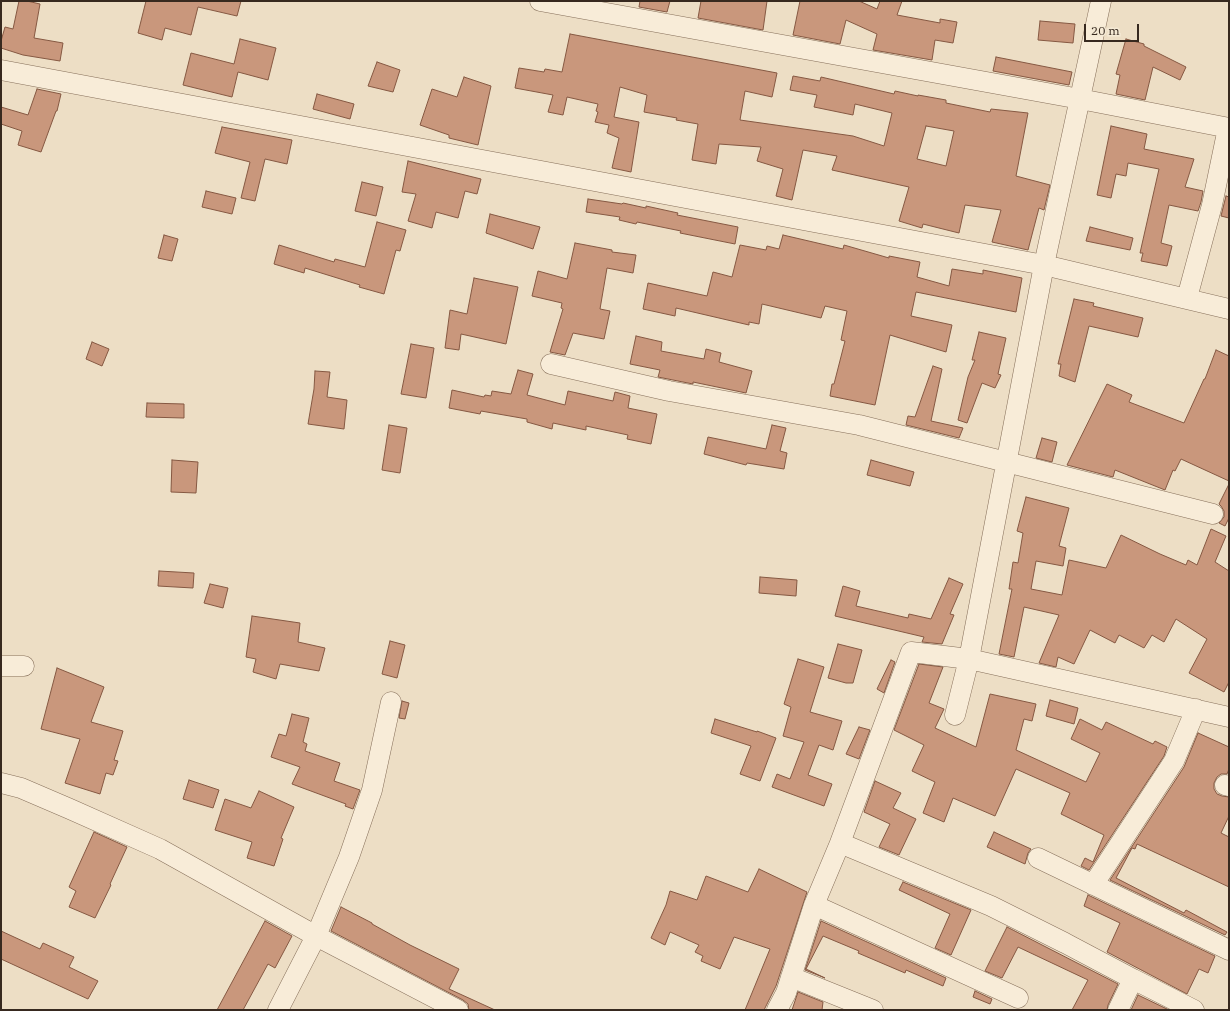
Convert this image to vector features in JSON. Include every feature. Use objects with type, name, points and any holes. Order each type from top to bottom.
[{"type":"street","points":[[540,1],[1080,99],[1228,128],[1212,205],[1187,298]]},
{"type":"street","points":[[955,716],[969,659],[1044,265],[1101,1]]},
{"type":"street","points":[[1,70],[1044,265],[1229,308]]},
{"type":"street","points":[[551,364],[669,391],[859,425],[1213,514]]},
{"type":"street","points":[[777,1010],[786,992],[814,905],[840,844],[910,652],[969,659],[1229,716]]},
{"type":"street","points":[[1,666],[24,666]]},
{"type":"street","points":[[278,1010],[316,936],[349,857],[372,790],[391,702]]},
{"type":"street","points":[[1093,885],[1174,761],[1196,709]]},
{"type":"street","points":[[1,783],[21,788],[160,849],[316,936],[458,1010]]},
{"type":"street","points":[[840,844],[991,906],[1194,1010]]},
{"type":"street","points":[[1038,858],[1229,950]]},
{"type":"street","points":[[814,905],[1018,998]]},
{"type":"street","points":[[791,977],[873,1010]]},
{"type":"street","points":[[1118,1010],[1133,979]]},
{"type":"building","points":[[19,1],[40,4],[34,38],[63,43],[60,61],[23,55],[1,48],[1,41],[5,27],[13,29]]},
{"type":"building","points":[[146,1],[241,1],[237,16],[198,7],[191,35],[165,28],[162,40],[138,33]]},
{"type":"building","points":[[640,1],[670,1],[667,12],[639,7]]},
{"type":"building","points":[[701,1],[767,1],[763,30],[698,18]]},
{"type":"building","points":[[800,1],[859,1],[877,9],[880,1],[902,1],[897,15],[940,23],[940,19],[957,22],[953,43],[935,40],[932,60],[873,50],[877,34],[846,20],[840,44],[793,35]]},
{"type":"building","points":[[1040,21],[1075,24],[1073,43],[1038,40]]},
{"type":"building","points":[[570,34],[777,73],[772,97],[745,91],[740,120],[853,136],[884,146],[892,113],[855,104],[853,115],[814,107],[817,95],[790,90],[793,76],[820,81],[821,77],[894,94],[895,91],[946,100],[946,103],[990,112],[991,109],[1028,113],[1016,176],[1050,185],[1044,210],[1039,208],[1028,250],[992,242],[1001,210],[965,205],[959,233],[923,224],[922,228],[899,221],[909,187],[832,170],[837,156],[803,150],[792,200],[776,196],[783,169],[757,161],[761,147],[719,144],[716,164],[692,160],[698,124],[676,120],[677,118],[644,112],[647,95],[620,87],[614,117],[639,122],[631,172],[612,168],[619,138],[607,133],[609,125],[595,122],[598,112],[596,111],[598,104],[567,97],[563,115],[548,112],[553,95],[515,88],[519,68],[544,72],[545,69],[562,72]],"holes":[[[926,126],[954,131],[946,166],[917,159]]]},
{"type":"building","points":[[240,39],[276,48],[268,80],[238,72],[232,97],[183,85],[191,53],[234,64]]},
{"type":"building","points":[[1126,39],[1144,44],[1144,46],[1186,67],[1180,80],[1153,67],[1145,100],[1116,94],[1120,75],[1116,74]]},
{"type":"building","points":[[996,57],[1072,72],[1069,85],[993,71]]},
{"type":"building","points":[[377,62],[400,70],[393,92],[368,86]]},
{"type":"building","points":[[464,77],[491,86],[478,145],[449,138],[449,135],[420,125],[432,89],[457,97]]},
{"type":"building","points":[[37,89],[61,94],[57,111],[41,152],[18,145],[22,131],[1,124],[1,107],[28,115]]},
{"type":"building","points":[[317,94],[354,104],[350,119],[313,109]]},
{"type":"building","points":[[1111,126],[1147,134],[1144,149],[1194,159],[1185,187],[1203,191],[1201,202],[1198,211],[1169,205],[1161,243],[1172,246],[1167,266],[1141,261],[1143,253],[1140,253],[1159,169],[1128,163],[1126,176],[1116,174],[1111,198],[1097,195]]},
{"type":"building","points":[[222,127],[292,140],[287,164],[265,159],[255,201],[241,198],[250,162],[215,153]]},
{"type":"building","points":[[408,161],[481,179],[477,194],[465,191],[458,218],[436,212],[432,228],[408,221],[416,194],[402,192]]},
{"type":"building","points":[[362,182],[383,187],[376,216],[355,211]]},
{"type":"building","points":[[206,191],[236,198],[232,214],[202,207]]},
{"type":"building","points":[[1226,196],[1229,197],[1229,218],[1221,216]]},
{"type":"building","points":[[588,199],[623,203],[646,208],[646,206],[678,213],[677,215],[738,227],[735,244],[680,233],[681,231],[619,220],[620,217],[586,212]]},
{"type":"building","points":[[490,214],[540,227],[533,249],[486,233]]},
{"type":"building","points":[[377,222],[406,230],[400,251],[396,250],[384,294],[305,268],[304,273],[274,264],[279,245],[334,262],[335,259],[365,267]]},
{"type":"building","points":[[1090,227],[1133,238],[1130,250],[1086,241]]},
{"type":"building","points":[[164,235],[178,239],[172,261],[158,258]]},
{"type":"building","points":[[783,235],[843,249],[844,245],[889,258],[889,256],[920,262],[917,277],[949,286],[952,269],[983,274],[983,270],[1022,278],[1016,312],[916,292],[911,316],[952,325],[946,352],[890,335],[875,405],[830,396],[832,384],[834,384],[845,341],[841,340],[847,311],[825,306],[821,318],[762,304],[759,324],[749,322],[749,325],[676,308],[675,316],[643,309],[648,283],[707,296],[713,272],[732,277],[740,245],[766,250],[767,246],[779,249]]},
{"type":"building","points":[[575,243],[612,250],[612,252],[636,255],[633,273],[607,268],[600,309],[610,311],[604,339],[573,333],[565,355],[550,352],[563,309],[561,308],[562,303],[532,296],[538,271],[567,279]]},
{"type":"building","points":[[474,278],[518,287],[506,344],[461,334],[459,350],[445,348],[450,310],[467,314]]},
{"type":"building","points":[[1074,299],[1094,303],[1093,306],[1143,318],[1138,337],[1089,326],[1075,382],[1059,376],[1061,364],[1058,364]]},
{"type":"building","points":[[979,332],[1006,338],[998,374],[1001,375],[995,388],[982,383],[967,423],[958,420],[968,377],[975,360],[972,360]]},
{"type":"building","points":[[636,336],[662,342],[661,351],[704,359],[706,349],[721,353],[719,362],[752,371],[746,393],[693,382],[693,384],[658,377],[660,370],[630,364]]},
{"type":"building","points":[[92,342],[109,349],[102,366],[86,359]]},
{"type":"building","points":[[411,344],[434,348],[426,398],[401,394]]},
{"type":"building","points":[[1216,350],[1229,356],[1229,481],[1181,459],[1175,471],[1173,470],[1165,490],[1115,470],[1113,477],[1067,465],[1107,384],[1132,395],[1129,402],[1184,423],[1205,379]]},
{"type":"building","points":[[933,366],[942,369],[931,421],[963,428],[959,438],[906,425],[908,416],[915,417]]},
{"type":"building","points":[[518,370],[533,374],[527,395],[565,405],[568,391],[613,401],[615,392],[630,396],[628,408],[657,414],[651,444],[627,439],[628,435],[586,426],[586,430],[553,423],[552,429],[527,422],[527,419],[481,411],[480,414],[449,408],[452,390],[484,397],[485,395],[491,396],[492,391],[511,394]]},
{"type":"building","points":[[315,371],[330,372],[327,397],[347,400],[344,429],[308,424],[314,389]]},
{"type":"building","points":[[147,403],[184,404],[184,418],[146,417]]},
{"type":"building","points":[[389,425],[407,428],[400,473],[382,470]]},
{"type":"building","points":[[772,425],[786,428],[780,451],[787,453],[784,469],[747,463],[746,465],[704,454],[708,437],[766,449]]},
{"type":"building","points":[[1042,438],[1057,442],[1052,462],[1036,458]]},
{"type":"building","points":[[172,460],[198,462],[196,493],[171,492]]},
{"type":"building","points":[[871,460],[914,472],[910,486],[867,475]]},
{"type":"building","points":[[1229,484],[1229,518],[1225,526],[1219,523],[1224,517],[1224,511],[1219,504]]},
{"type":"building","points":[[1026,497],[1069,508],[1059,546],[1066,548],[1063,566],[1036,561],[1031,589],[1062,595],[1069,560],[1106,568],[1121,535],[1186,565],[1188,560],[1197,565],[1211,529],[1226,536],[1215,562],[1229,571],[1229,682],[1224,692],[1189,673],[1207,639],[1176,619],[1164,642],[1152,635],[1144,648],[1119,635],[1115,643],[1090,630],[1074,664],[1058,657],[1056,667],[1039,663],[1059,615],[1024,607],[1014,657],[999,654],[1012,589],[1009,589],[1013,562],[1018,563],[1023,533],[1017,531]]},
{"type":"building","points":[[159,571],[194,573],[193,588],[158,586]]},
{"type":"building","points":[[760,577],[797,580],[796,596],[759,593]]},
{"type":"building","points":[[949,578],[963,584],[950,614],[954,615],[942,644],[922,642],[924,637],[835,616],[843,586],[860,591],[856,606],[908,618],[909,614],[931,619]]},
{"type":"building","points":[[210,584],[228,588],[223,608],[204,603]]},
{"type":"building","points":[[252,616],[300,623],[298,642],[325,648],[319,671],[280,664],[276,679],[253,672],[256,659],[246,657]]},
{"type":"building","points":[[390,641],[405,645],[397,678],[382,674]]},
{"type":"building","points":[[838,644],[862,650],[853,683],[846,683],[828,678]]},
{"type":"building","points":[[798,659],[824,667],[810,712],[842,721],[833,750],[819,745],[808,775],[832,784],[824,806],[772,787],[777,774],[790,779],[804,742],[783,736],[791,707],[784,704]]},
{"type":"building","points":[[891,660],[895,662],[884,693],[877,689]]},
{"type":"building","points":[[919,664],[943,667],[929,703],[944,709],[935,728],[976,747],[990,694],[1036,704],[1032,721],[1024,719],[1016,750],[1086,782],[1100,753],[1071,739],[1080,719],[1102,730],[1106,722],[1153,744],[1155,741],[1167,747],[1164,756],[1089,870],[1081,866],[1085,858],[1093,862],[1104,835],[1061,814],[1070,793],[1016,769],[995,816],[953,798],[944,822],[923,813],[935,782],[912,771],[924,745],[894,730]]},
{"type":"building","points":[[57,668],[104,687],[91,722],[123,731],[114,760],[118,761],[113,775],[106,773],[100,794],[65,783],[80,739],[41,729]]},
{"type":"building","points":[[1050,700],[1078,708],[1074,724],[1046,716]]},
{"type":"building","points":[[402,701],[409,703],[405,719],[399,718]]},
{"type":"building","points":[[292,714],[309,718],[303,742],[307,744],[305,751],[340,763],[334,781],[360,790],[353,809],[345,806],[346,804],[292,784],[300,767],[271,757],[279,734],[286,736]]},
{"type":"building","points":[[715,719],[776,738],[760,781],[740,774],[751,746],[711,733]]},
{"type":"building","points":[[859,727],[870,730],[859,759],[846,754]]},
{"type":"building","points":[[1198,733],[1229,747],[1229,769],[1227,774],[1221,774],[1217,777],[1214,783],[1214,789],[1217,794],[1229,797],[1229,816],[1221,833],[1229,837],[1229,887],[1137,844],[1135,849],[1132,848],[1116,878],[1184,913],[1186,910],[1227,932],[1225,935],[1110,880],[1184,767]]},
{"type":"building","points":[[189,780],[219,790],[213,808],[183,799]]},
{"type":"building","points":[[875,781],[901,793],[893,808],[916,819],[899,855],[879,847],[890,824],[864,812]]},
{"type":"building","points":[[259,791],[294,807],[281,838],[283,839],[274,866],[247,858],[252,842],[215,830],[225,799],[251,808]]},
{"type":"building","points":[[94,832],[127,847],[95,918],[69,907],[76,891],[69,887]]},
{"type":"building","points":[[994,832],[1031,849],[1028,853],[1025,864],[987,847]]},
{"type":"building","points":[[759,869],[807,892],[776,986],[764,1010],[745,1010],[770,949],[734,937],[720,969],[701,961],[703,956],[695,952],[699,945],[670,932],[665,945],[651,938],[666,905],[670,891],[697,900],[706,876],[748,892]]},
{"type":"building","points":[[903,882],[971,910],[951,955],[935,948],[950,914],[899,890]]},
{"type":"building","points":[[1088,895],[1215,956],[1208,973],[1199,969],[1187,994],[1107,952],[1120,923],[1084,906]]},
{"type":"building","points":[[341,907],[410,945],[459,969],[449,989],[495,1010],[469,1010],[468,1004],[463,1000],[331,931]]},
{"type":"building","points":[[265,921],[292,936],[275,968],[268,964],[243,1010],[217,1010]]},
{"type":"building","points":[[821,921],[946,978],[943,986],[906,970],[905,973],[823,936],[806,969],[825,978],[805,970]]},
{"type":"building","points":[[1007,927],[1118,984],[1107,1010],[1072,1010],[1088,980],[1018,947],[1002,978],[985,971]]},
{"type":"building","points":[[1,931],[40,949],[43,943],[74,957],[69,967],[98,981],[88,999],[1,959]]},
{"type":"building","points":[[975,991],[992,999],[990,1004],[973,997]]},
{"type":"building","points":[[798,992],[823,1002],[822,1010],[792,1010]]},
{"type":"building","points":[[1138,995],[1169,1010],[1131,1010]]}]
